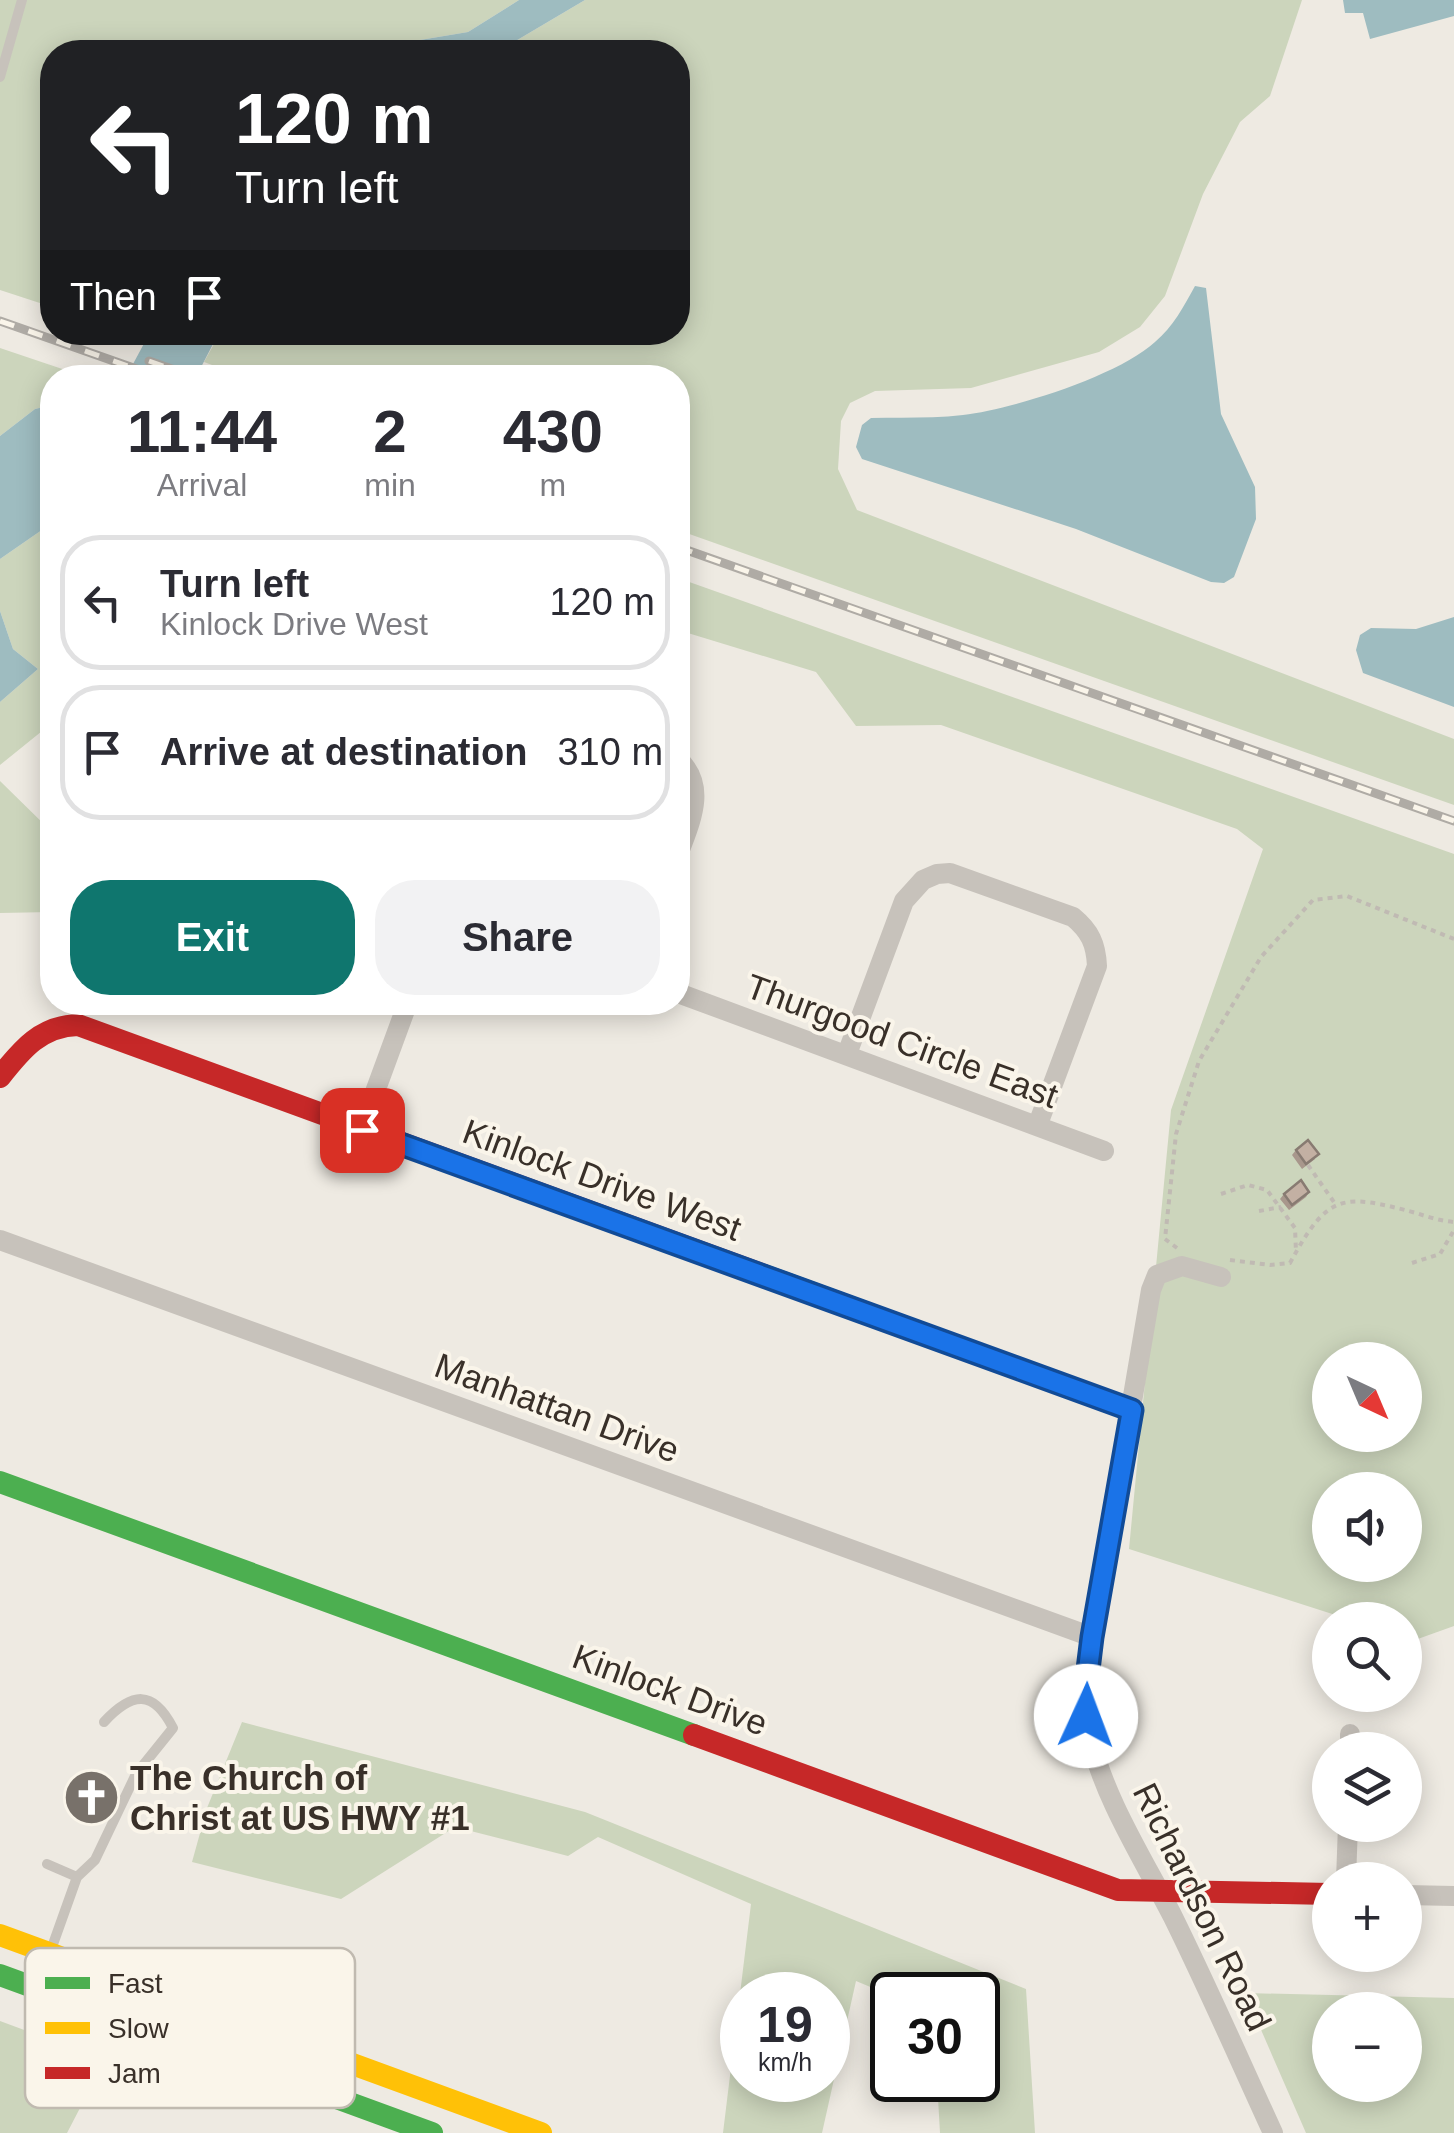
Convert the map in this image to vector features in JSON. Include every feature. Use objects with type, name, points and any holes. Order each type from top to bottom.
[{"type":"main road","name":"Kinlock Drive West","points":[[0,1076],[34,1036],[62,1024],[78,1025],[1132,1410]]},
{"type":"main road","name":"Kinlock Drive","points":[[0,1482],[1118,1890],[1312,1894]]},
{"type":"main road","points":[[0,1934],[37,1948]]},
{"type":"main road","points":[[0,1975],[25,1984]]},
{"type":"main road","points":[[355,2065],[541,2133]]},
{"type":"main road","points":[[355,2105],[432,2133]]},
{"type":"street","points":[[690,776],[696,807],[690,823]]},
{"type":"street","points":[[847,1054],[904,901],[923,880],[950,873],[1073,917],[1092,939],[1096,966],[1038,1124]]},
{"type":"street","name":"Thurgood Circle East","points":[[690,997],[1104,1151]]},
{"type":"street","points":[[362,1130],[403,1015]]},
{"type":"street","name":"Manhattan Drive","points":[[0,1240],[1092,1637]]},
{"type":"street","name":"Richardson Road","points":[[1224,1268],[1182,1266],[1157,1275],[1151,1290],[1086,1686],[1091,1741],[1110,1791],[1273,2133]]},
{"type":"street","points":[[1422,1895],[1454,1896]]},
{"type":"lane","points":[[0,77],[22,0]]},
{"type":"lane","points":[[52,1948],[77,1877],[95,1860],[136,1774],[173,1728],[160,1706],[150,1700],[126,1701],[104,1722]]},
{"type":"lane","points":[[47,1864],[77,1877]]},
{"type":"path","points":[[1190,1251],[1171,1247],[1165,1239],[1176,1134],[1199,1061],[1261,957],[1313,900],[1347,896],[1454,939]]},
{"type":"path","points":[[1308,1165],[1336,1205]]},
{"type":"path","points":[[1221,1194],[1248,1184],[1267,1190],[1295,1228],[1296,1252]]},
{"type":"path","points":[[1224,1268],[1290,1264],[1305,1236],[1330,1208],[1351,1199],[1454,1222]]},
{"type":"path","points":[[1258,1212],[1281,1207]]},
{"type":"path","points":[[1412,1263],[1440,1254],[1454,1230]]},
{"type":"green space","points":[[0,0],[519,0],[468,32],[420,40],[40,40],[40,303],[0,290]]},
{"type":"green space","points":[[585,0],[1302,0],[1270,96],[1240,122],[1203,194],[1165,296],[1140,327],[1099,352],[971,388],[875,391],[850,403],[841,421],[838,469],[857,510],[1454,739],[1454,805],[690,534],[690,365],[204,362],[213,345],[690,345],[690,40],[517,40]]},
{"type":"green space","points":[[0,348],[50,365],[40,365],[40,408],[0,436]]},
{"type":"green space","points":[[40,531],[40,733],[0,765],[0,702],[38,669],[13,649],[0,611],[0,559]]},
{"type":"green space","points":[[690,582],[1454,854],[1454,1626],[1422,1637],[1422,1602],[1312,1602],[1312,1608],[1129,1549],[1171,1110],[1263,849],[1237,829],[941,725],[856,726],[816,672],[690,634]]},
{"type":"green space","points":[[0,781],[40,820],[40,912],[0,913]]},
{"type":"green space","points":[[242,1722],[585,1812],[984,1972],[870,1972],[870,1987],[856,1981],[850,2008],[850,1972],[743,1972],[751,1904],[598,1837],[568,1856],[455,1827],[341,1899],[192,1862],[207,1808]]},
{"type":"green space","points":[[1000,1979],[1026,1989],[1035,2133],[940,2133],[938,2102],[1000,2102]]},
{"type":"green space","points":[[1245,1993],[1312,1995],[1312,2102],[1422,2102],[1422,1997],[1454,1998],[1454,2133],[1306,2133]]},
{"type":"green space","points":[[0,2021],[25,2030],[25,2108],[80,2108],[67,2133],[0,2133]]},
{"type":"green space","points":[[727,2102],[829,2102],[822,2133],[723,2133]]},
{"type":"water","points":[[519,0],[585,0],[517,40],[420,40],[468,32]]},
{"type":"water","points":[[1343,0],[1454,0],[1454,16],[1370,39],[1363,13],[1345,13]]},
{"type":"water","points":[[1195,286],[1206,288],[1221,414],[1255,487],[1256,519],[1234,577],[1224,583],[1211,582],[1076,529],[862,459],[856,447],[862,425],[871,418],[984,412],[1064,389],[1116,367],[1161,336]]},
{"type":"water","points":[[143,345],[212,345],[202,365],[132,365]]},
{"type":"water","points":[[40,408],[40,531],[0,559],[0,436]]},
{"type":"water","points":[[0,611],[13,649],[38,669],[0,702]]},
{"type":"water","points":[[1454,617],[1454,707],[1363,673],[1356,650],[1360,635],[1371,628],[1416,629]]},
{"type":"building","points":[[1308,1140],[1319,1154],[1306,1164],[1296,1150]]},
{"type":"building","points":[[1301,1180],[1309,1192],[1292,1205],[1284,1194]]},
{"type":"railway","points":[[0,321],[40,335]]},
{"type":"railway","points":[[68,345],[125,365]]},
{"type":"railway","points":[[149,361],[160,365]]},
{"type":"railway","points":[[690,551],[1454,821]]},
{"type":"traffic: fast","points":[[764,1275],[1132,1410]]},
{"type":"traffic: fast","points":[[0,1482],[694,1735]]},
{"type":"traffic: fast","points":[[0,1975],[25,1984]]},
{"type":"traffic: fast","points":[[355,2105],[432,2133]]},
{"type":"traffic: slow","points":[[0,1935],[36,1948]]},
{"type":"traffic: slow","points":[[355,2065],[541,2133]]},
{"type":"traffic: jam","points":[[0,1077],[43,1035],[78,1025],[764,1275]]},
{"type":"traffic: jam","points":[[694,1735],[1118,1890],[1312,1894]]},
{"type":"place","name":"The Church of Christ at US HWY #1","points":[[91,1798]]},
{"type":"route","points":[[362,1130],[1132,1410],[1092,1637],[1086,1716]]}]
